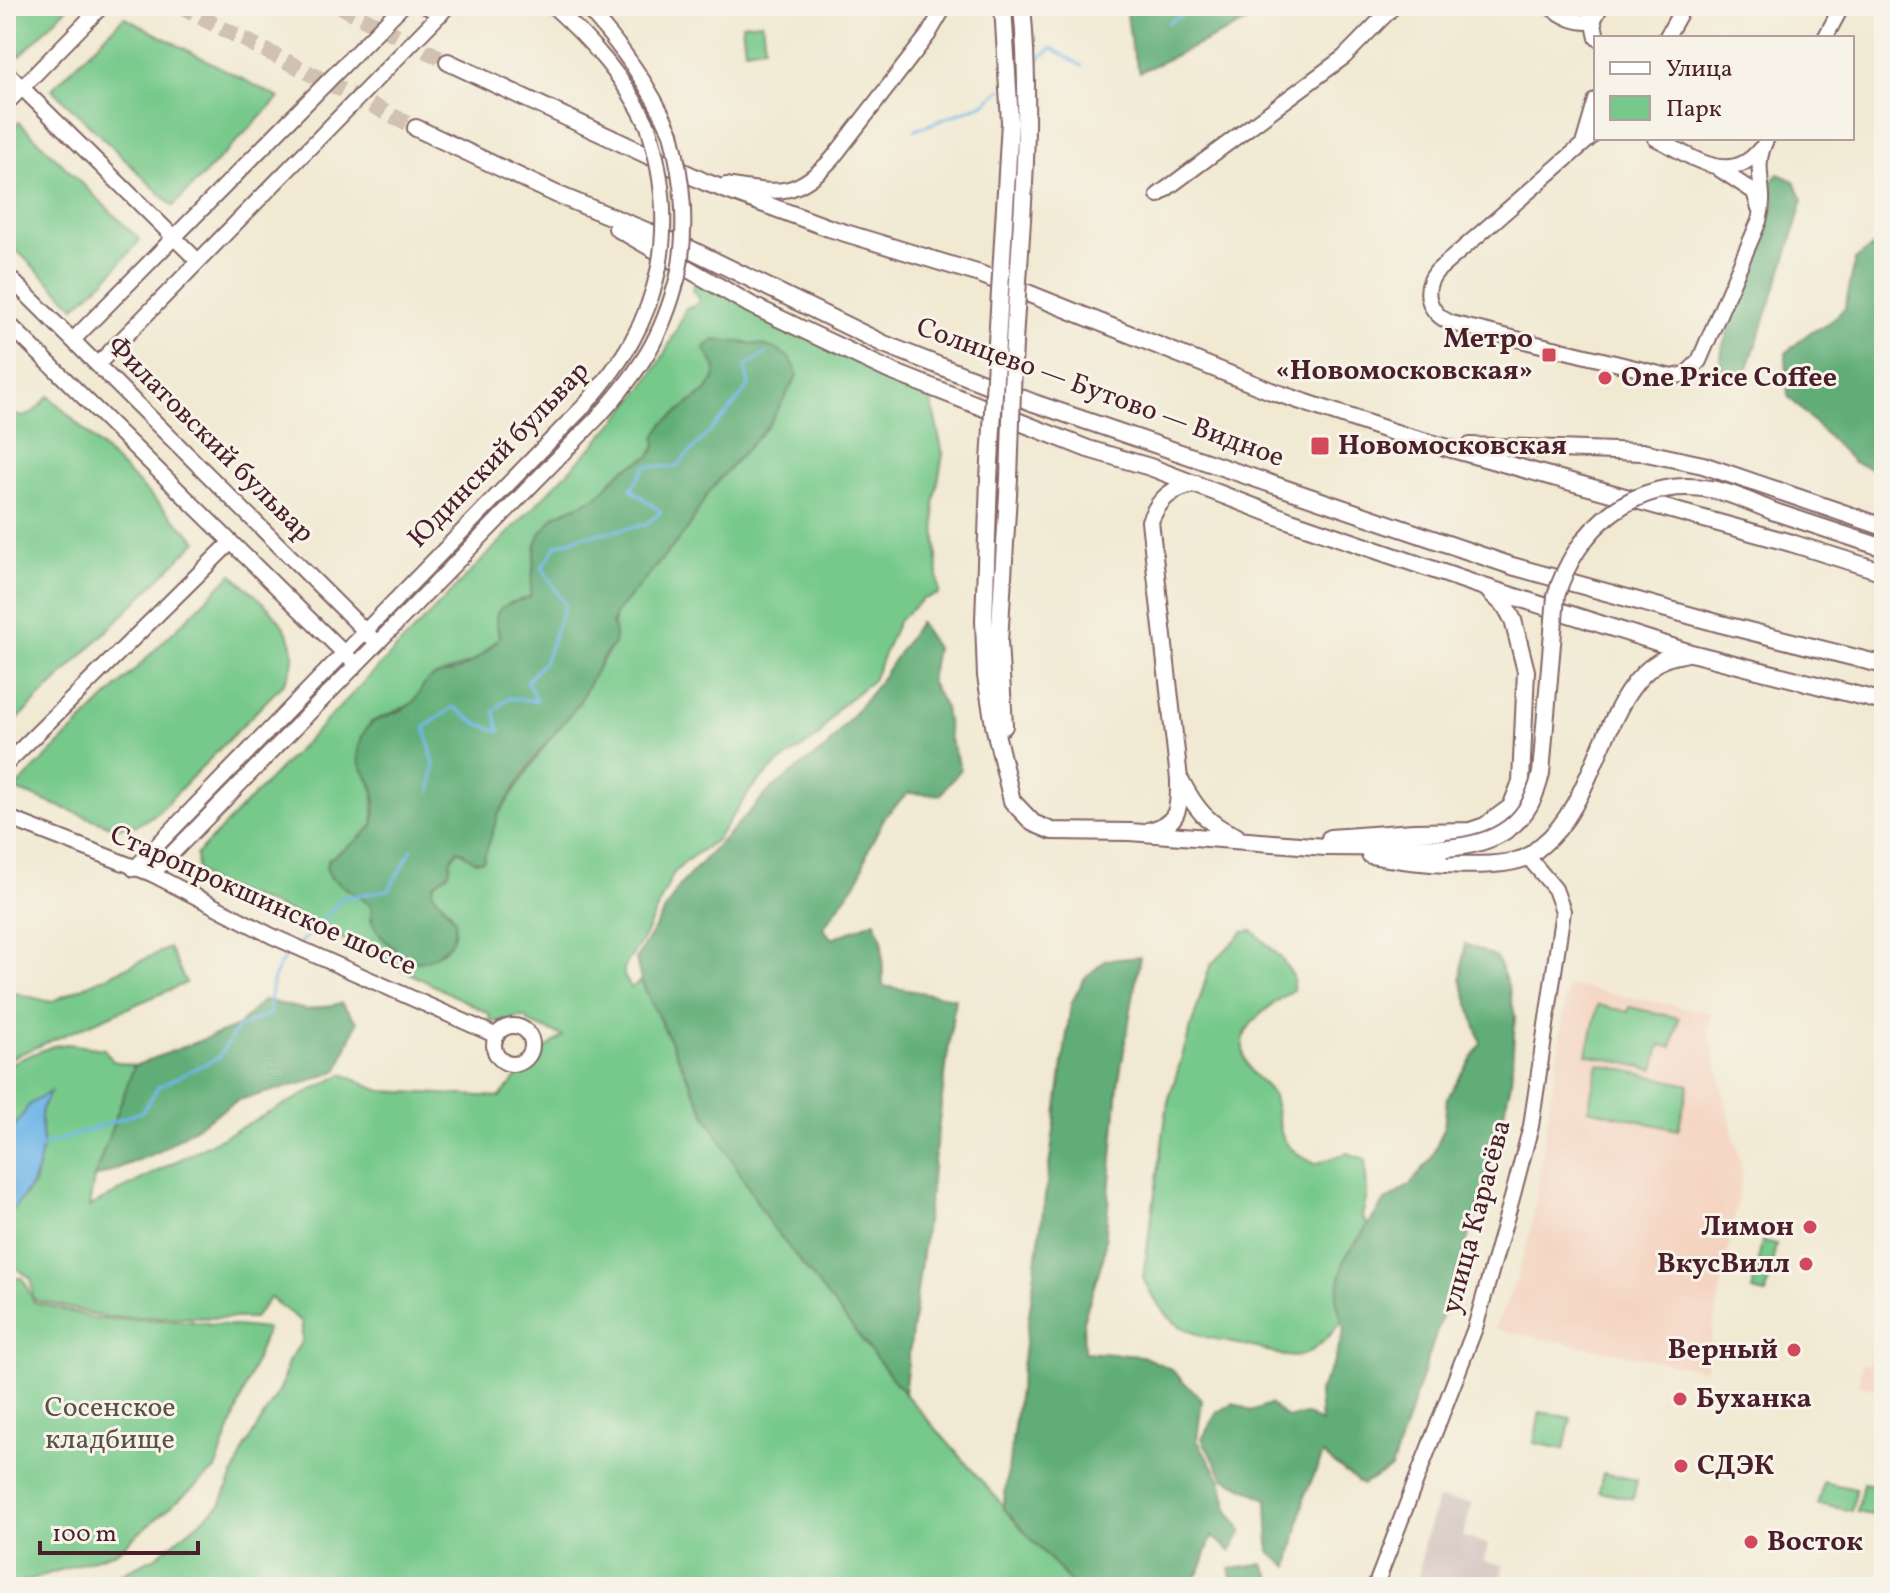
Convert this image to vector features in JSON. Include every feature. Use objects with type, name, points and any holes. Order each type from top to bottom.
[{"type":"main road","points":[[1003,6],[1010,122],[989,479],[985,661],[994,725],[1012,801],[1033,823],[1052,831],[1139,832],[1274,845],[1471,846],[1509,829],[1526,812],[1537,792],[1556,596],[1563,572],[1575,550],[1592,530],[1632,499],[1681,487],[1712,489],[1884,548]]},
{"type":"main road","points":[[1005,771],[999,661],[1014,341],[1028,140],[1028,80],[1022,6]]},
{"type":"main road","points":[[448,62],[705,182],[829,228],[980,274],[1271,391],[1405,436],[1884,572]]},
{"type":"main road","name":"Солнцево — Бутово — Видное","points":[[416,128],[556,194],[690,249],[884,344],[1034,403],[1512,566],[1884,665]]},
{"type":"main road","points":[[556,194],[751,305],[888,370],[1088,449],[1199,484],[1288,520],[1481,586],[1691,653],[1884,702]]},
{"type":"main road","points":[[1405,436],[1485,448],[1642,452],[1703,465],[1884,527]]},
{"type":"main road","points":[[1139,832],[1171,823],[1176,814],[1179,779],[1150,521],[1161,500],[1171,492],[1181,486],[1199,484]]},
{"type":"main road","points":[[1274,845],[1414,832],[1470,831],[1485,826],[1511,807],[1521,782],[1526,671],[1513,620],[1506,607],[1481,586]]},
{"type":"main road","points":[[1325,847],[1396,860],[1452,863],[1494,865],[1528,857],[1557,833],[1575,806],[1626,696],[1638,679],[1666,658],[1691,653]]},
{"type":"main road","points":[[1179,779],[1201,815],[1210,823],[1257,844]]},
{"type":"street","points":[[6,104],[102,6]]},
{"type":"street","points":[[73,340],[402,6]]},
{"type":"street","points":[[426,6],[444,10]]},
{"type":"street","name":"Юдинский бульвар","points":[[134,869],[585,405],[616,369],[635,338],[652,301],[659,267],[664,205],[658,160],[636,100],[609,62],[553,6]]},
{"type":"street","name":"Юдинский бульвар","points":[[152,874],[599,416],[633,378],[652,348],[664,323],[682,257],[684,205],[671,133],[644,80],[621,46],[585,6]]},
{"type":"street","points":[[705,182],[782,192],[798,188],[814,178],[928,35],[945,6]]},
{"type":"street","points":[[1158,195],[1344,57],[1394,6]]},
{"type":"street","points":[[1548,6],[1567,18],[1584,23],[1601,6]]},
{"type":"street","points":[[1667,36],[1684,6]]},
{"type":"street","points":[[1826,36],[1842,6]]},
{"type":"street","points":[[98,364],[444,10]]},
{"type":"street","points":[[1592,13],[1597,36]]},
{"type":"street","points":[[6,72],[198,261]]},
{"type":"street","points":[[1583,145],[1594,107]]},
{"type":"street","points":[[1594,135],[1432,277],[1428,288],[1429,300],[1441,318],[1470,329],[1672,377],[1682,376],[1699,361],[1759,221],[1764,204],[1758,170],[1765,142]]},
{"type":"street","points":[[1659,140],[1717,168],[1754,192],[1759,204],[1759,221]]},
{"type":"street","points":[[1717,168],[1742,166],[1765,142]]},
{"type":"street","name":"Филатовский бульвар","points":[[6,274],[377,643]]},
{"type":"street","name":"Филатовский бульвар","points":[[6,321],[356,665]]},
{"type":"street","points":[[6,764],[231,542]]},
{"type":"street","name":"Старопрокшинское шоссе","points":[[6,817],[152,874],[272,936],[497,1036]]},
{"type":"street","name":"улица Карасёва","points":[[1375,1587],[1475,1328],[1531,1126],[1563,911],[1555,889],[1528,857]]},
{"type":"shaded area","points":[[1568,985],[1711,1013],[1708,1030],[1743,1173],[1705,1370],[1494,1329],[1516,1281],[1531,1228]]},
{"type":"shaded area","points":[[1884,1291],[1884,1390],[1858,1385],[1862,1364],[1869,1364]]},
{"type":"shaded area","points":[[1438,1499],[1472,1503],[1463,1537],[1488,1544],[1484,1561],[1504,1565],[1500,1587],[1417,1587],[1424,1542]]},
{"type":"green space","points":[[6,6],[69,6],[20,56],[6,42]]},
{"type":"green space","points":[[1126,6],[1281,6],[1140,72],[1131,45]]},
{"type":"green space","points":[[124,17],[279,98],[173,206],[52,89]]},
{"type":"green space","points":[[762,22],[765,47],[745,50],[742,24]]},
{"type":"green space","points":[[19,122],[140,240],[106,279],[75,307],[6,240],[6,135]]},
{"type":"green space","points":[[1778,174],[1794,181],[1803,200],[1746,373],[1735,380],[1719,367],[1723,345],[1775,201],[1771,182]]},
{"type":"green space","points":[[1884,238],[1884,473],[1853,462],[1788,396],[1786,353],[1809,333],[1827,325],[1845,308],[1855,260]]},
{"type":"green space","points":[[696,278],[930,396],[943,454],[934,504],[939,594],[923,599],[898,621],[873,680],[837,709],[819,736],[776,765],[752,788],[716,840],[673,874],[644,937],[624,968],[624,976],[631,988],[641,981],[707,1117],[769,1221],[904,1393],[1075,1587],[92,1587],[156,1557],[220,1505],[245,1448],[281,1387],[288,1362],[302,1341],[302,1322],[270,1298],[254,1318],[104,1317],[33,1299],[31,1278],[6,1262],[6,1217],[34,1184],[42,1146],[39,1112],[49,1093],[6,1140],[6,1065],[53,1046],[67,1044],[104,1049],[113,1061],[134,1066],[94,1178],[89,1207],[343,1074],[381,1091],[500,1097],[535,1056],[563,1036],[530,1023],[525,1017],[489,1021],[490,1014],[288,911],[209,881],[197,869],[196,855],[609,429],[657,366],[686,308],[697,303],[699,298],[692,290]],"holes":[[[714,340],[763,345],[797,376],[768,426],[708,493],[687,530],[615,614],[614,644],[498,815],[483,860],[475,860],[459,850],[451,859],[449,873],[434,884],[432,892],[452,913],[371,920],[372,905],[331,878],[328,860],[373,826],[374,793],[358,750],[371,722],[412,704],[431,678],[477,660],[499,638],[496,619],[510,603],[530,597],[536,544],[556,515],[597,497],[625,468],[650,456],[674,415],[706,391],[714,379],[716,367],[710,358]]]},
{"type":"green space","points":[[714,340],[751,343],[776,350],[794,364],[797,376],[768,426],[708,493],[687,530],[615,614],[612,623],[614,644],[603,657],[578,705],[538,753],[498,815],[483,861],[475,861],[458,850],[451,859],[449,873],[434,884],[432,892],[455,919],[450,944],[425,961],[411,960],[380,935],[373,924],[371,905],[331,878],[326,868],[328,860],[373,826],[374,793],[359,759],[362,737],[373,722],[412,703],[431,678],[468,665],[499,638],[498,612],[505,606],[530,597],[540,534],[556,515],[597,497],[621,471],[650,456],[656,446],[655,437],[664,423],[706,391],[714,379],[716,367],[704,348]]},
{"type":"green space","points":[[49,396],[197,541],[6,731],[6,409],[25,416]]},
{"type":"green space","points":[[232,574],[281,622],[293,651],[291,667],[283,684],[157,813],[137,825],[116,828],[14,789]]},
{"type":"green space","points":[[919,622],[936,648],[930,681],[945,708],[950,740],[961,769],[940,795],[908,793],[885,816],[859,878],[823,928],[832,939],[875,921],[882,940],[883,986],[955,998],[904,1393],[768,1221],[707,1117],[641,981],[636,959],[680,885],[771,789],[827,747],[878,684]]},
{"type":"green space","points":[[1253,931],[1280,957],[1293,976],[1293,990],[1251,1024],[1243,1045],[1244,1057],[1251,1071],[1272,1094],[1285,1142],[1315,1164],[1347,1153],[1365,1159],[1367,1195],[1362,1217],[1368,1225],[1347,1259],[1340,1281],[1342,1321],[1317,1347],[1293,1357],[1188,1331],[1164,1312],[1143,1278],[1168,1102],[1210,966],[1243,932]]},
{"type":"green space","points":[[1465,944],[1496,957],[1508,985],[1515,1016],[1511,1082],[1491,1169],[1391,1469],[1362,1485],[1323,1455],[1305,1495],[1289,1567],[1269,1552],[1267,1499],[1224,1478],[1202,1439],[1217,1412],[1234,1403],[1251,1411],[1270,1404],[1287,1418],[1306,1414],[1321,1423],[1319,1392],[1335,1360],[1344,1330],[1336,1298],[1344,1260],[1384,1202],[1410,1185],[1431,1159],[1444,1129],[1447,1098],[1481,1043],[1461,979]]},
{"type":"green space","points":[[169,948],[186,983],[6,1060],[6,991],[51,1002]]},
{"type":"green space","points":[[1140,957],[1118,1085],[1104,1255],[1083,1321],[1084,1352],[1142,1356],[1171,1369],[1202,1400],[1197,1440],[1221,1480],[1228,1510],[1242,1532],[1230,1551],[1212,1536],[1199,1573],[1182,1587],[1075,1587],[1003,1508],[1071,1004],[1084,979],[1106,960]]},
{"type":"green space","points":[[263,1000],[307,1010],[341,1003],[357,1022],[338,1070],[311,1081],[238,1100],[158,1152],[94,1178],[134,1066],[238,1026]]},
{"type":"green space","points":[[1598,1005],[1628,1012],[1629,1007],[1679,1018],[1672,1047],[1660,1045],[1654,1070],[1587,1054]]},
{"type":"green space","points":[[1598,1064],[1689,1085],[1678,1130],[1588,1109]]},
{"type":"green space","points":[[1762,1241],[1776,1244],[1766,1294],[1752,1291]]},
{"type":"green space","name":"Сосенское кладбище","points":[[6,1278],[23,1278],[34,1302],[98,1319],[174,1320],[267,1329],[215,1470],[116,1552],[13,1585],[6,1584]]},
{"type":"green space","points":[[1540,1412],[1571,1418],[1564,1449],[1534,1443]]},
{"type":"green space","points":[[1603,1473],[1637,1480],[1633,1499],[1599,1492]]},
{"type":"green space","points":[[1823,1482],[1856,1489],[1852,1511],[1818,1504]]},
{"type":"green space","points":[[1863,1483],[1882,1490],[1878,1516],[1857,1512]]},
{"type":"green space","points":[[1263,1564],[1277,1587],[1232,1587],[1230,1569]]},
{"type":"water","points":[[50,1092],[41,1114],[41,1157],[35,1176],[26,1193],[6,1217],[6,1140],[29,1105]]},
{"type":"waterway","points":[[1169,22],[1207,6]]},
{"type":"waterway","points":[[1216,6],[1222,6]]},
{"type":"waterway","points":[[1033,64],[1052,48],[1082,66]]},
{"type":"waterway","points":[[915,130],[984,104],[1002,89]]},
{"type":"waterway","points":[[431,792],[434,764],[425,727],[454,707],[476,723],[500,731],[494,711],[508,698],[537,701],[527,681],[545,661],[565,605],[542,567],[557,545],[580,537],[645,525],[661,512],[631,489],[646,466],[676,467],[749,386],[745,366],[766,354]]},
{"type":"waterway","points":[[300,943],[341,898],[389,890],[412,849]]},
{"type":"waterway","points":[[41,1147],[143,1111],[158,1087],[219,1057],[237,1028],[270,1014],[274,980],[280,964],[291,951]]},
{"type":"tunnel","points":[[179,6],[416,128]]},
{"type":"tunnel","points":[[340,6],[448,62]]},
{"type":"place","name":"Метро «Новомосковская»","points":[[1549,355]]},
{"type":"place","name":"One Price Coffee","points":[[1605,378]]},
{"type":"place","name":"Новомосковская","points":[[1320,446]]},
{"type":"place","name":"Лимон","points":[[1810,1227]]},
{"type":"place","name":"ВкусВилл","points":[[1806,1264]]},
{"type":"place","name":"Верный","points":[[1794,1350]]},
{"type":"place","name":"Буханка","points":[[1680,1399]]},
{"type":"place","name":"СДЭК","points":[[1681,1466]]},
{"type":"place","name":"Восток","points":[[1751,1542]]}]
